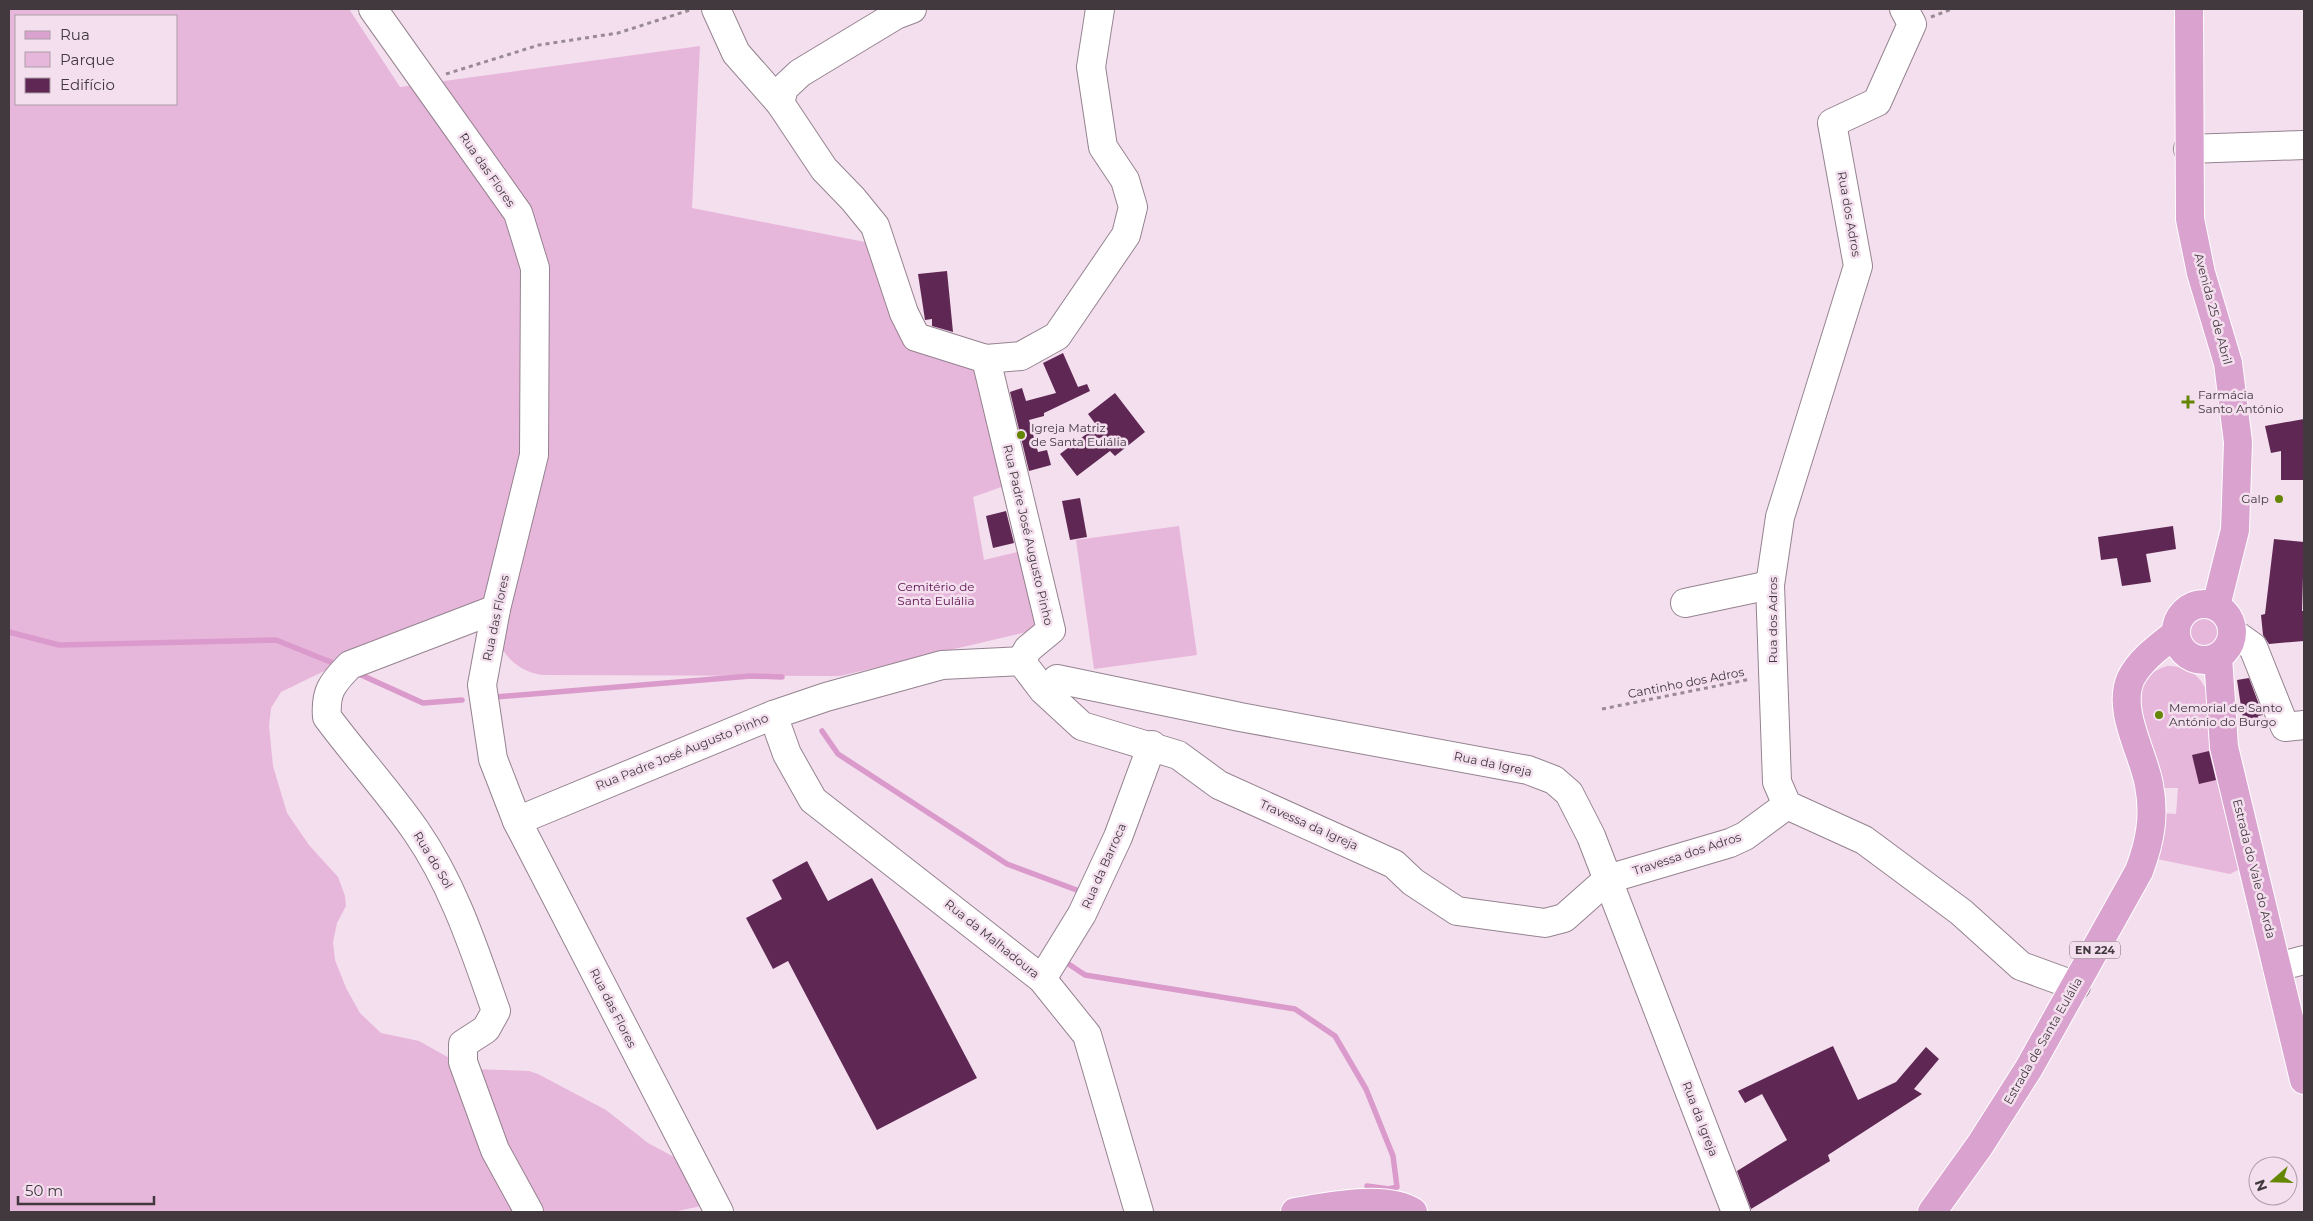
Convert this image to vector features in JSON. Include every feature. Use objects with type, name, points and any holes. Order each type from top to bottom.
[{"type":"main road","name":"Avenida 25 de Abril","points":[[2188,9],[2190,218],[2201,273],[2228,363],[2238,442],[2235,530],[2216,606]]},
{"type":"main road","name":"EN 224","points":[[2176,633],[2178,623],[2189,609],[2197,605],[2216,606]]},
{"type":"main road","points":[[2142,661],[2190,656],[2208,660],[2218,657],[2229,646],[2232,632],[2228,617],[2216,606]]},
{"type":"main road","points":[[2176,633],[2178,642],[2190,656]]},
{"type":"main road","name":"Estrada de Santa Eulália","points":[[1932,1212],[1980,1145],[2029,1068],[2139,871],[2150,841],[2152,813],[2149,784],[2126,702],[2130,680],[2142,661],[2176,633]]},
{"type":"main road","name":"Estrada do Vale do Arda","points":[[2218,657],[2224,747],[2304,1080]]},
{"type":"main road","points":[[1295,1212],[1342,1205],[1377,1203],[1413,1212]]},
{"type":"street","points":[[716,9],[736,53],[780,103],[824,169],[853,199],[875,226],[904,313],[916,337],[986,359],[1021,356],[1057,336],[1126,235],[1133,207],[1125,180],[1102,147],[1091,67],[1100,9]]},
{"type":"street","points":[[780,103],[784,88],[800,74],[896,15],[912,9]]},
{"type":"street","name":"Rua das Flores","points":[[377,14],[518,213],[535,268],[534,456],[496,609],[482,685],[493,759],[517,821],[719,1212]]},
{"type":"street","name":"Rua dos Adros","points":[[1787,805],[1777,782],[1770,585],[1780,518],[1858,266],[1832,123],[1876,102],[1908,16]]},
{"type":"street","points":[[2188,149],[2304,145]]},
{"type":"street","name":"Rua Padre José Augusto Pinho","points":[[517,821],[548,806],[773,715],[826,697],[942,665],[1021,661],[1028,649],[1051,630],[986,359]]},
{"type":"street","points":[[1686,603],[1770,585]]},
{"type":"street","name":"Rua do Sol","points":[[496,609],[350,665],[336,679],[326,699],[327,717],[416,831],[451,891],[469,934],[496,1011],[486,1029],[463,1044],[463,1062],[495,1150],[529,1212]]},
{"type":"street","points":[[2232,632],[2253,647],[2286,727],[2304,725]]},
{"type":"street","name":"Travessa da Igreja","points":[[1021,661],[1043,690],[1082,726],[1178,755],[1219,785],[1394,864],[1413,882],[1457,911],[1545,923],[1564,918],[1608,880]]},
{"type":"street","name":"Rua da Igreja","points":[[1057,679],[1240,717],[1528,770],[1554,780],[1569,793],[1591,836],[1736,1212]]},
{"type":"street","name":"Rua da Malhadoura","points":[[773,715],[787,754],[813,800],[1042,979],[1087,1035],[1139,1212]]},
{"type":"street","name":"Rua da Barroca","points":[[1042,979],[1082,914],[1118,837],[1152,746]]},
{"type":"street","points":[[1787,805],[1864,840],[1961,912],[2021,966],[2076,986]]},
{"type":"street","name":"Travessa dos Adros","points":[[1608,880],[1730,844],[1745,836],[1787,805]]},
{"type":"street","points":[[2277,967],[2304,960]]},
{"type":"path","points":[[424,81],[538,45],[618,33],[693,9]]},
{"type":"path","name":"Cantinho dos Adros","points":[[1602,709],[1773,674]]},
{"type":"green space","name":"Cemitério de Santa Eulália","points":[[9,9],[349,9],[400,87],[700,46],[692,208],[870,243],[910,341],[980,362],[1010,484],[973,497],[984,560],[1025,550],[1044,628],[840,676],[542,675],[531,672],[514,663],[483,627],[349,659],[281,692],[271,708],[269,726],[273,766],[287,813],[309,845],[338,877],[345,896],[346,906],[337,923],[333,942],[335,960],[346,988],[360,1013],[381,1033],[419,1041],[469,1069],[529,1071],[538,1074],[606,1110],[648,1143],[674,1157],[684,1159],[706,1205],[673,1212],[9,1212]]},
{"type":"green space","points":[[1179,526],[1197,655],[1094,669],[1076,540]]},
{"type":"green space","points":[[2204,616],[2211,617],[2216,621],[2220,626],[2220,640],[2216,645],[2211,649],[2204,650],[2197,649],[2192,645],[2188,640],[2187,633],[2188,626],[2192,621],[2197,617]]},
{"type":"green space","points":[[2167,666],[2179,667],[2190,671],[2199,678],[2206,689],[2244,867],[2230,874],[2157,859],[2162,813],[2176,814],[2178,788],[2162,788],[2143,725],[2139,691],[2146,678]]},
{"type":"building","points":[[947,271],[953,332],[932,326],[932,319],[925,320],[918,274]]},
{"type":"building","points":[[1063,353],[1078,387],[1087,384],[1090,391],[1044,413],[1044,416],[1029,420],[1038,452],[1047,450],[1051,465],[1029,471],[1010,392],[1022,388],[1026,401],[1056,393],[1043,363]]},
{"type":"building","points":[[1115,393],[1145,432],[1115,456],[1110,451],[1077,476],[1060,454],[1097,426],[1088,414]]},
{"type":"building","points":[[2304,419],[2304,480],[2281,480],[2281,451],[2271,453],[2265,426]]},
{"type":"building","points":[[1080,498],[1087,537],[1070,540],[1062,501]]},
{"type":"building","points":[[1006,511],[1014,543],[993,548],[986,516]]},
{"type":"building","points":[[2173,526],[2176,549],[2146,554],[2151,582],[2122,586],[2117,558],[2101,560],[2098,537]]},
{"type":"building","points":[[2274,539],[2304,542],[2302,611],[2304,611],[2304,641],[2269,644],[2263,635],[2261,615],[2265,614]]},
{"type":"building","points":[[2249,678],[2263,715],[2258,716],[2259,724],[2244,726],[2237,680]]},
{"type":"building","points":[[2209,751],[2216,780],[2199,784],[2192,755]]},
{"type":"building","points":[[807,861],[828,901],[872,878],[977,1078],[877,1130],[788,961],[773,969],[746,918],[782,899],[772,880]]},
{"type":"building","points":[[1833,1046],[1858,1100],[1896,1082],[1926,1047],[1939,1059],[1914,1089],[1922,1094],[1828,1155],[1830,1161],[1751,1209],[1737,1171],[1787,1140],[1762,1094],[1745,1103],[1738,1091]]},
{"type":"waterway","points":[[9,632],[59,645],[276,640],[333,663]]},
{"type":"waterway","points":[[359,674],[423,703],[462,700]]},
{"type":"waterway","points":[[495,697],[751,676],[782,677]]},
{"type":"waterway","points":[[822,731],[838,754],[1007,864],[1082,892],[1081,895]]},
{"type":"waterway","points":[[1067,963],[1085,975],[1295,1009],[1335,1036],[1366,1089],[1393,1156],[1397,1187],[1389,1189],[1367,1186]]},
{"type":"place","name":"Farmácia Santo António","points":[[2188,402]]},
{"type":"place","name":"Igreja Matriz de Santa Eulália","points":[[1021,435]]},
{"type":"place","name":"Galp","points":[[2279,499]]},
{"type":"place","name":"Memorial de Santo António do Burgo","points":[[2159,715]]}]
